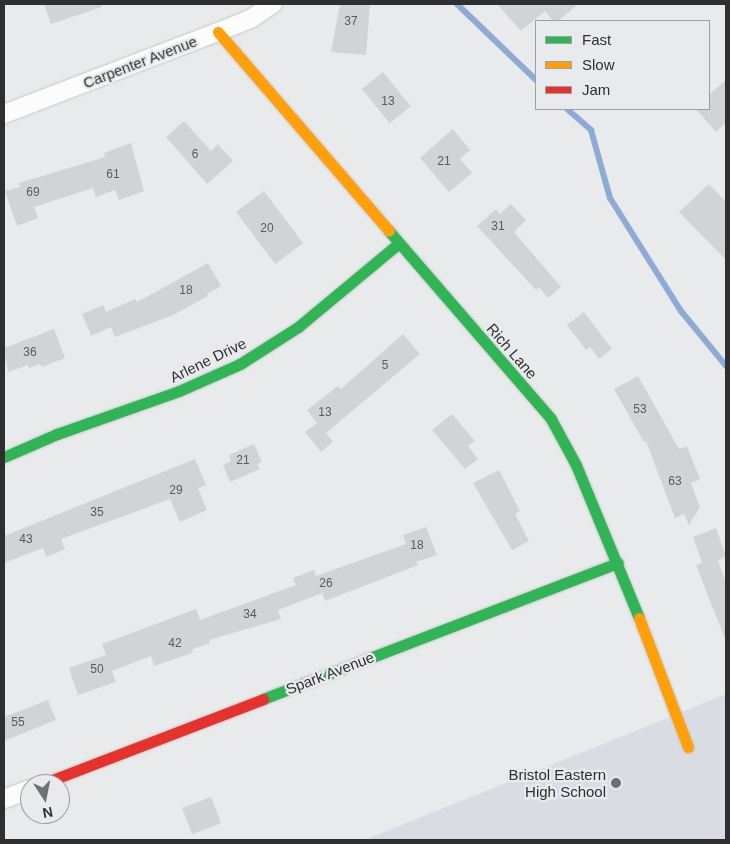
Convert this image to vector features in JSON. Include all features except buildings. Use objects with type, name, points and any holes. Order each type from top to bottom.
[{"type":"street","name":"Carpenter Avenue","points":[[4,114],[218,32],[252,18],[273,4]]},
{"type":"street","name":"Rich Lane","points":[[218,32],[551,419],[576,465],[618,563],[688,748]]},
{"type":"street","name":"Arlene Drive","points":[[4,456],[57,434],[179,392],[240,364],[298,327],[399,243]]},
{"type":"street","name":"Spark Avenue","points":[[68,774],[618,563]]},
{"type":"street","points":[[4,799],[20,793]]},
{"type":"shaded area","name":"Bristol Eastern High School","points":[[726,694],[726,840],[364,840],[648,726]]},
{"type":"waterway","points":[[457,4],[535,79]]},
{"type":"waterway","points":[[568,110],[591,130],[610,198],[681,311],[726,366]]},
{"type":"traffic: fast","points":[[389,231],[551,419],[576,465],[639,618]]},
{"type":"traffic: fast","points":[[4,457],[57,434],[179,391],[240,364],[298,327],[399,243]]},
{"type":"traffic: fast","points":[[263,699],[618,563]]},
{"type":"traffic: slow","points":[[218,32],[389,231]]},
{"type":"traffic: slow","points":[[639,618],[688,747]]},
{"type":"traffic: jam","points":[[68,774],[263,699]]},
{"type":"place","name":"Bristol Eastern High School","points":[[616,783]]}]
